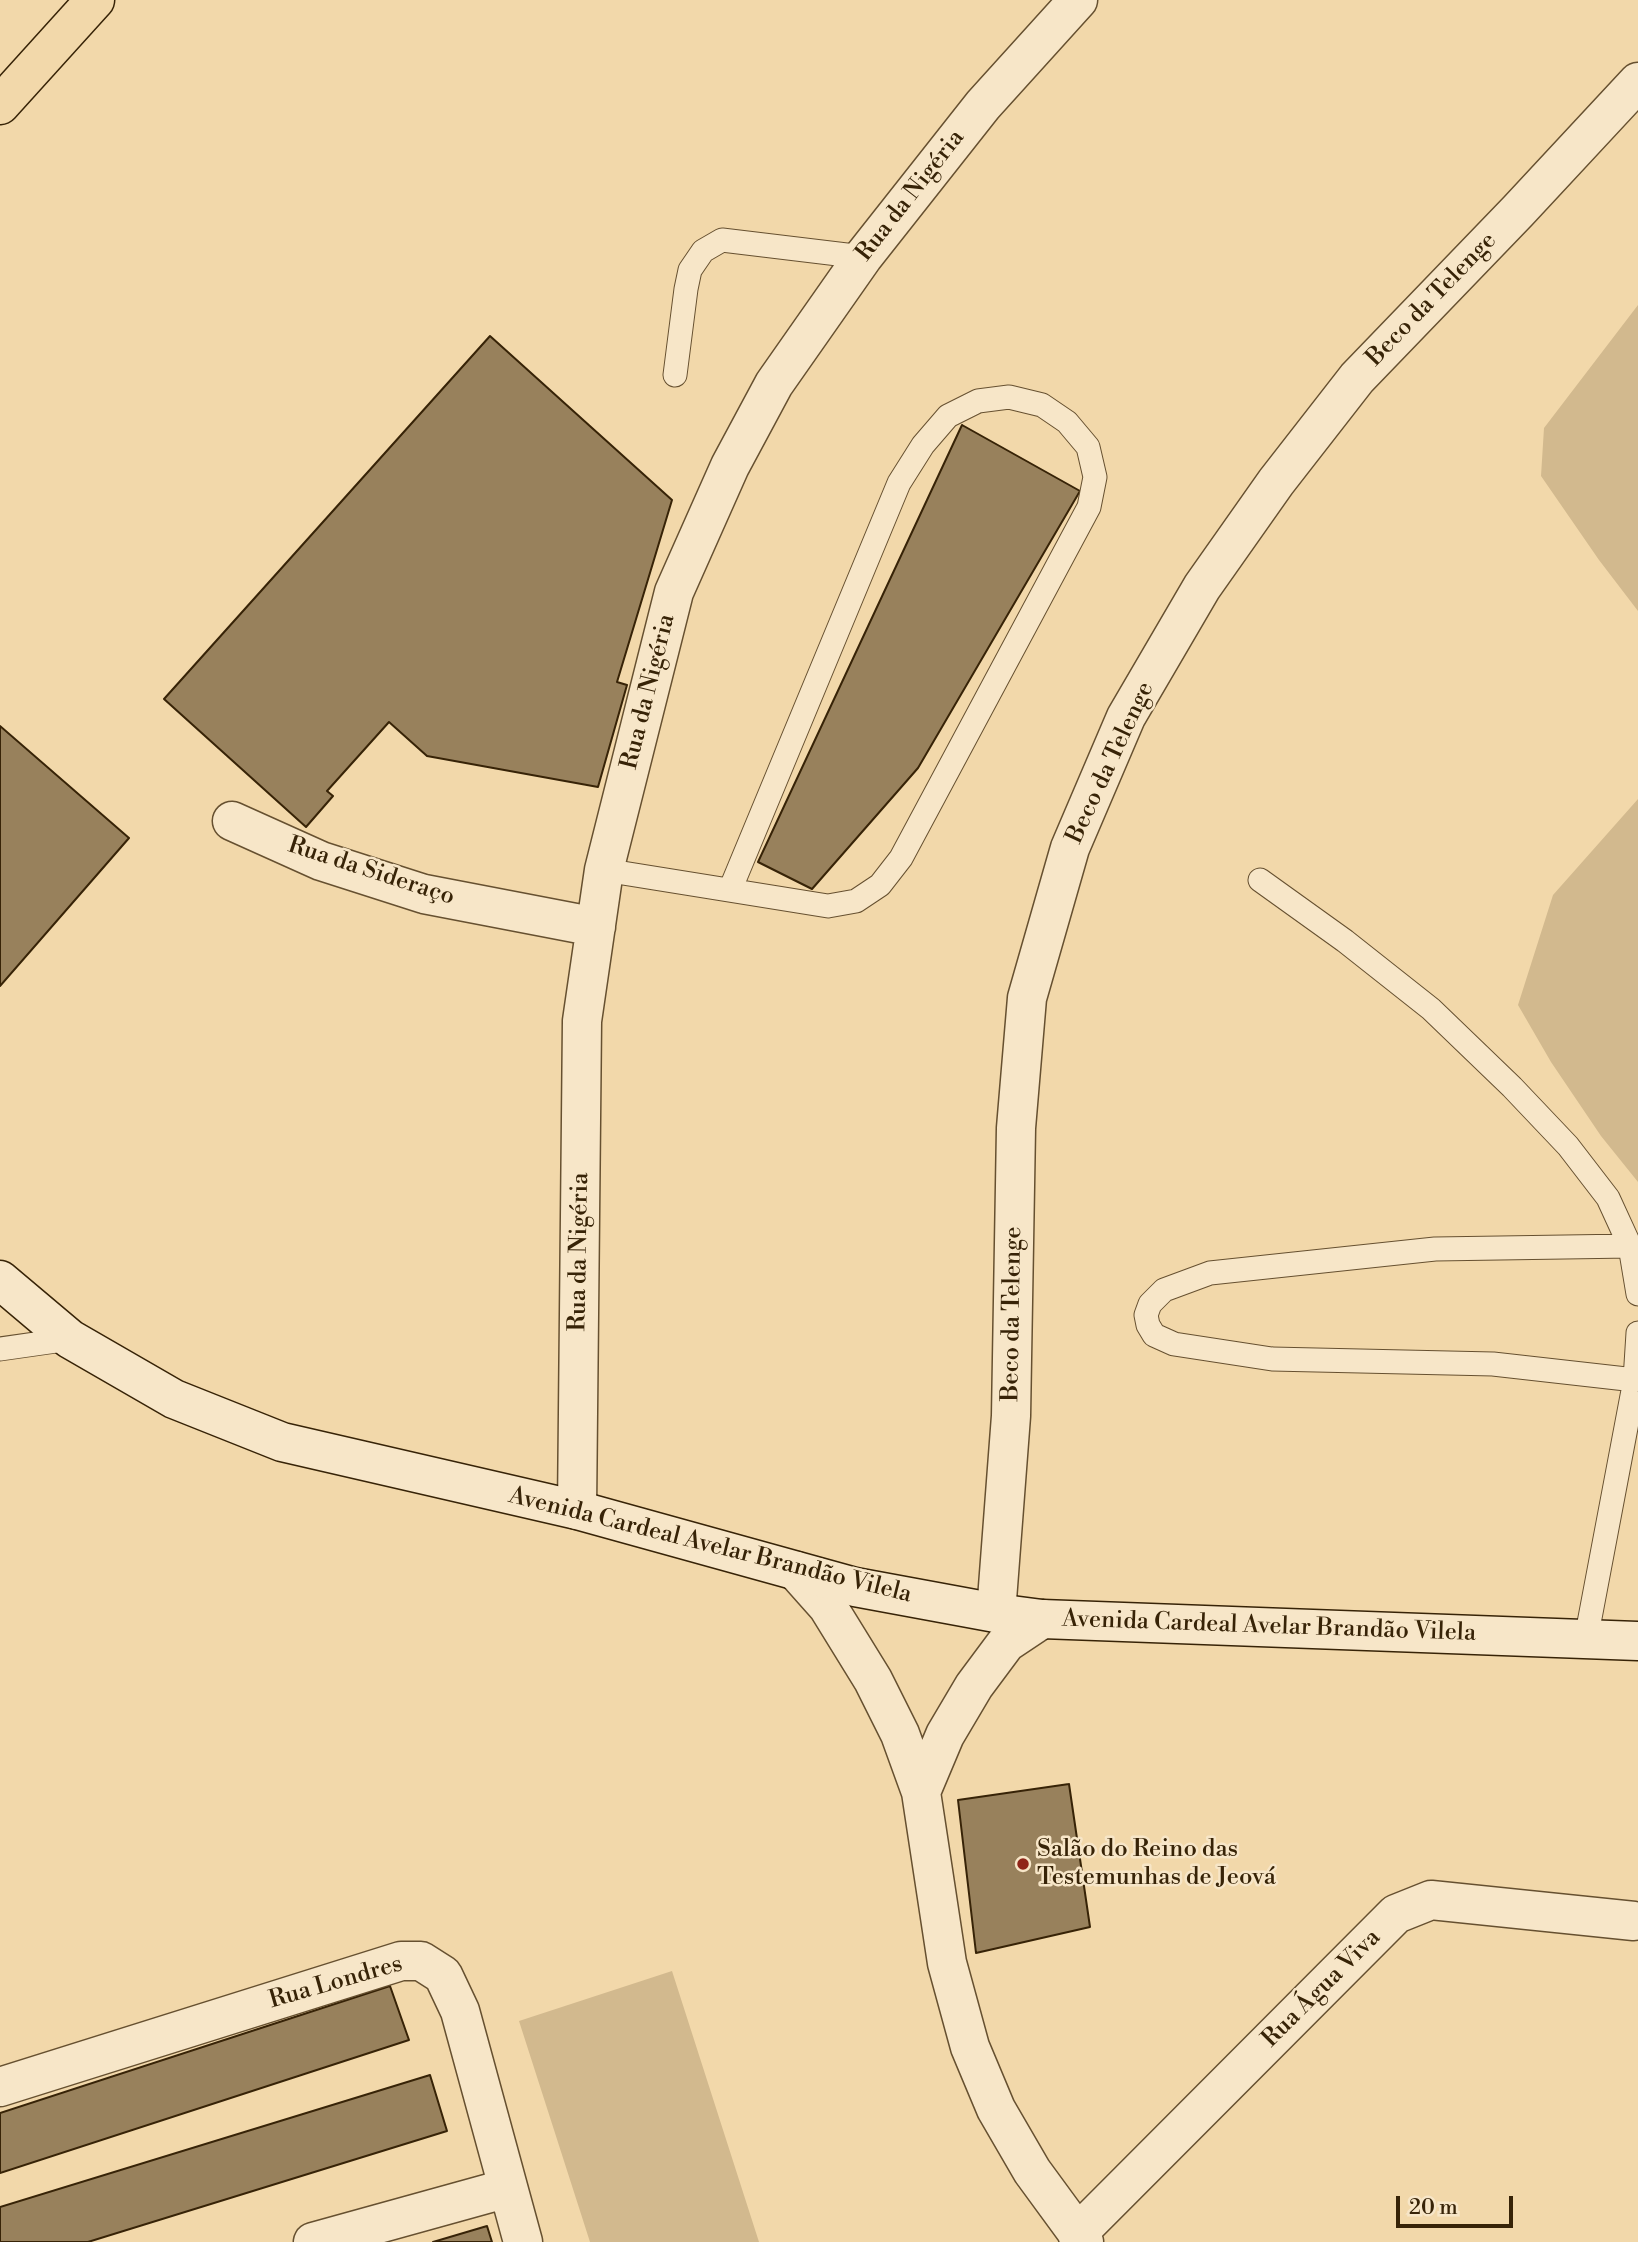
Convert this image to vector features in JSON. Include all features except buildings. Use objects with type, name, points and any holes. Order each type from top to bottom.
[{"type":"main road","points":[[0,105],[95,0]]},
{"type":"street","name":"Rua da Nigéria","points":[[577,1510],[582,1021],[604,870],[674,592],[730,466],[774,384],[863,257],[983,105],[1078,0]]},
{"type":"street","name":"Beco da Telenge","points":[[996,1613],[1011,1416],[1016,1128],[1027,998],[1070,848],[1126,717],[1202,587],[1276,482],[1357,378],[1638,82]]},
{"type":"street","name":"Rua da Sideraço","points":[[232,821],[321,861],[424,894],[596,927]]},
{"type":"street","name":"Avenida Cardeal Avelar Brandão Vilela","points":[[0,1280],[70,1339],[174,1399],[282,1442],[577,1510],[855,1587],[1042,1619],[1638,1641]]},
{"type":"street","points":[[796,1571],[828,1606],[873,1679],[900,1734],[921,1793],[947,1964],[970,2047],[996,2109],[1032,2171],[1080,2238]]},
{"type":"street","points":[[921,1793],[944,1735],[974,1686],[1006,1643],[1042,1619]]},
{"type":"street","name":"Rua Água Viva","points":[[1080,2238],[1396,1914],[1431,1900],[1634,1921]]},
{"type":"street","name":"Rua Londres","points":[[0,2087],[401,1961],[421,1961],[443,1975],[460,2011],[523,2242]]},
{"type":"street","points":[[313,2242],[508,2188]]},
{"type":"lane","points":[[675,375],[690,270],[703,251],[722,240],[863,257]]},
{"type":"lane","points":[[604,870],[828,906],[856,901],[880,885],[901,858],[1088,508],[1095,477],[1088,447],[1067,422],[1042,405],[1009,397],[978,401],[948,416],[923,445],[899,483],[730,890]]},
{"type":"lane","points":[[1260,880],[1345,941],[1430,1009],[1513,1087],[1568,1146],[1608,1198],[1630,1246],[1638,1294]]},
{"type":"lane","points":[[1630,1246],[1435,1249],[1210,1273],[1164,1290],[1150,1304],[1146,1315],[1154,1335],[1174,1344],[1272,1359],[1493,1363],[1635,1380]]},
{"type":"lane","points":[[1586,1639],[1635,1380],[1638,1333]]},
{"type":"lane","points":[[0,1349],[70,1339]]},
{"type":"shaded area","points":[[1638,305],[1638,611],[1541,476],[1544,428]]},
{"type":"shaded area","points":[[1638,799],[1638,1182],[1601,1136],[1551,1062],[1518,1005],[1553,895]]},
{"type":"shaded area","points":[[672,1971],[759,2242],[590,2242],[519,2021]]},
{"type":"place","name":"Salão do Reino das Testemunhas de Jeová","points":[[1023,1864]]}]
